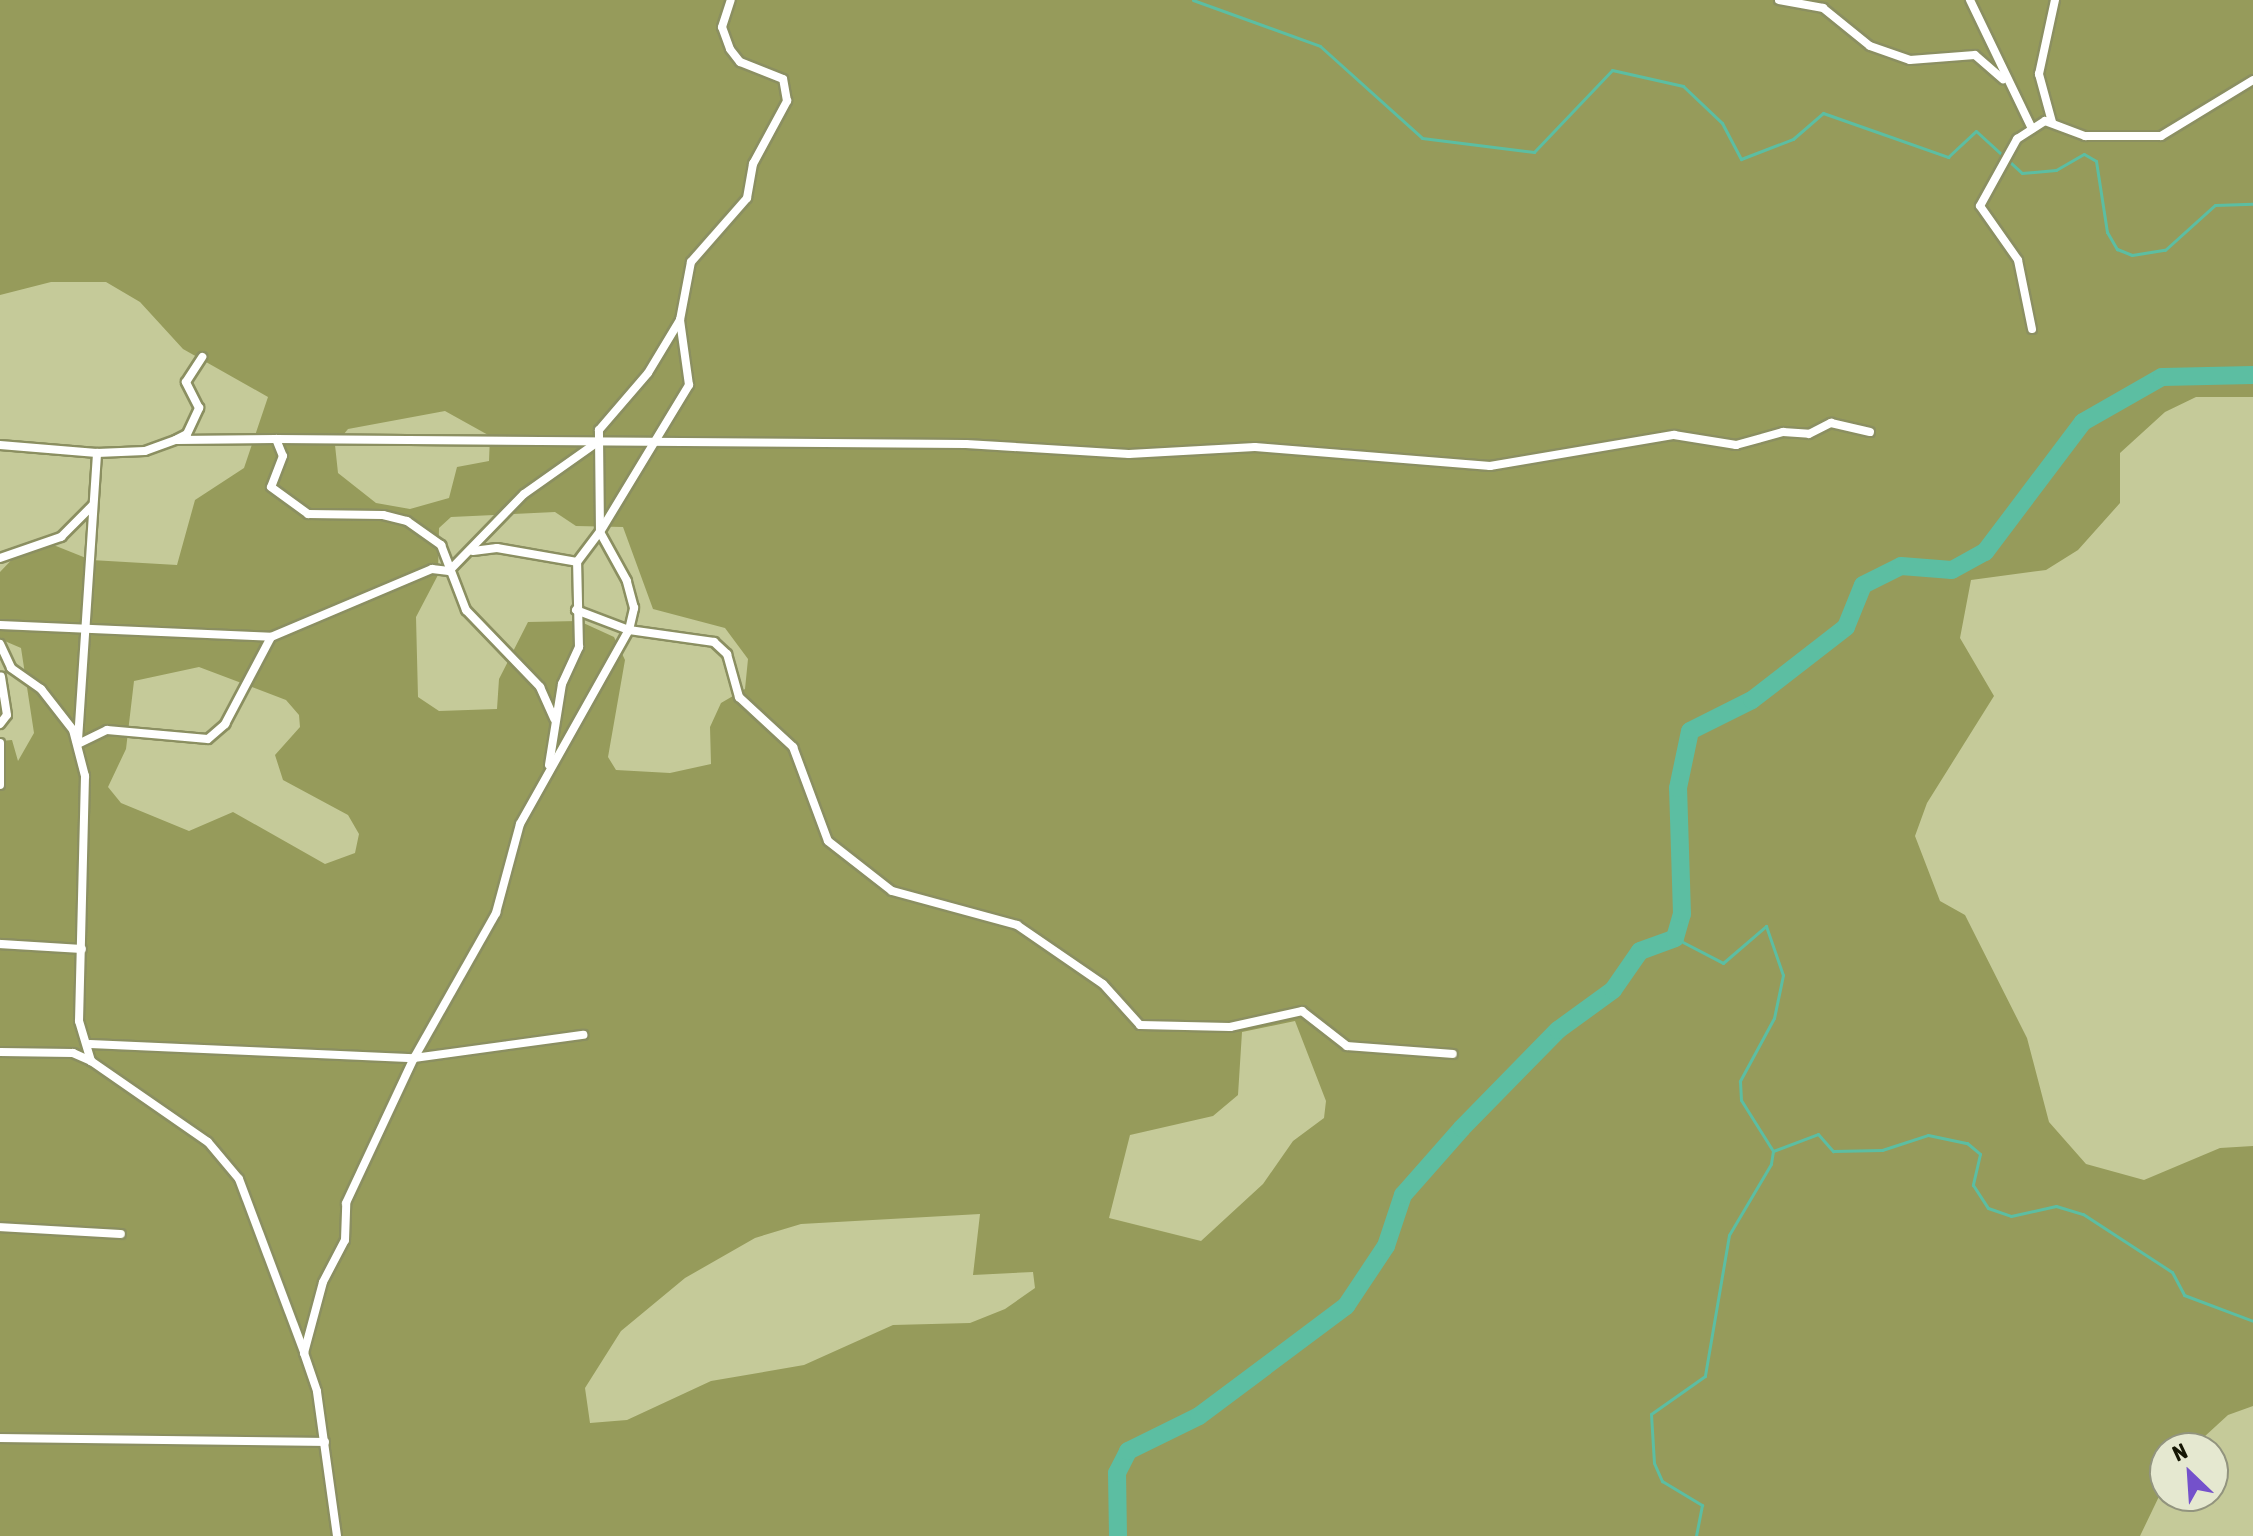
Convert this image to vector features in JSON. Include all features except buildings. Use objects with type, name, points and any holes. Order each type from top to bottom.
[{"type":"street","points":[[549,771],[555,721],[579,647],[577,562],[600,532],[689,385],[680,320],[691,262],[747,198],[753,164],[787,101],[783,79],[740,62],[730,49],[722,27],[731,0]]},
{"type":"street","points":[[1779,0],[1823,8]]},
{"type":"street","points":[[1815,0],[1870,46],[1910,60],[1975,55],[2003,79]]},
{"type":"street","points":[[1970,0],[2003,79],[2032,129]]},
{"type":"street","points":[[2052,122],[2039,74],[2055,0]]},
{"type":"street","points":[[2032,329],[2018,260],[1980,206],[2017,139],[2032,129],[2052,122],[2085,136],[2161,136],[2253,80]]},
{"type":"street","points":[[0,625],[271,637],[432,569],[449,571],[473,551],[524,494],[596,442],[680,320]]},
{"type":"street","points":[[0,445],[97,453],[145,451],[176,440],[187,434],[199,408],[186,382],[202,357]]},
{"type":"street","points":[[176,440],[656,442],[1129,454],[1255,447],[1490,466],[1674,435],[1736,445],[1783,432],[1809,434],[1831,423],[1870,432]]},
{"type":"street","points":[[276,439],[283,456],[271,487],[308,514],[364,511],[407,521],[441,545],[466,610],[540,687],[555,721]]},
{"type":"street","points":[[304,1353],[323,1282],[345,1240],[346,1203],[414,1058],[496,913],[520,824],[629,630],[634,608],[627,581],[600,532],[596,442]]},
{"type":"street","points":[[91,1061],[90,1044],[79,1021],[88,793],[78,744],[97,453]]},
{"type":"street","points":[[0,558],[61,537],[94,504]]},
{"type":"street","points":[[473,551],[497,548],[577,562]]},
{"type":"street","points":[[576,610],[629,630],[714,642],[727,654],[739,697],[793,747],[828,841],[867,874],[921,901],[1017,925],[1103,984],[1140,1025],[1230,1027],[1302,1011],[1347,1046],[1453,1054]]},
{"type":"street","points":[[78,744],[107,730],[208,739],[225,724],[271,637]]},
{"type":"street","points":[[0,644],[11,668],[41,689],[78,744]]},
{"type":"street","points":[[0,724],[7,715],[1,676]]},
{"type":"street","points":[[0,743],[0,785]]},
{"type":"street","points":[[0,944],[82,949]]},
{"type":"street","points":[[90,1044],[414,1058],[583,1035]]},
{"type":"street","points":[[0,1052],[73,1053],[91,1061],[208,1142],[239,1179],[304,1353],[325,1442],[337,1536]]},
{"type":"street","points":[[0,1227],[121,1234]]},
{"type":"street","points":[[0,1438],[325,1442]]},
{"type":"green space","points":[[0,0],[2253,0],[2253,397],[2196,397],[2165,412],[2120,453],[2120,503],[2078,550],[2046,570],[1971,580],[1960,638],[1994,696],[1927,803],[1915,836],[1940,901],[1965,915],[2027,1038],[2049,1122],[2086,1164],[2144,1180],[2220,1148],[2253,1146],[2253,1406],[2228,1415],[2209,1432],[2149,1432],[2149,1512],[2152,1512],[2140,1536],[0,1536],[0,741],[12,740],[18,761],[34,733],[21,648],[0,639],[0,572],[20,551],[51,544],[91,560],[177,565],[195,500],[244,468],[268,397],[183,349],[140,302],[106,282],[51,282],[0,295]],"holes":[[[445,411],[490,436],[489,461],[457,467],[449,498],[410,509],[376,503],[338,473],[335,445],[348,429]],[[555,512],[576,526],[623,527],[653,609],[725,628],[748,659],[745,689],[721,703],[710,727],[711,764],[670,773],[616,770],[608,757],[625,660],[614,637],[579,621],[528,622],[499,679],[497,709],[439,711],[418,697],[416,617],[438,575],[439,528],[451,517]],[[199,667],[286,700],[299,715],[300,727],[275,755],[283,780],[348,815],[359,834],[355,853],[325,864],[233,812],[189,831],[121,803],[108,787],[126,749],[134,681]],[[1295,1021],[1326,1101],[1324,1118],[1293,1141],[1263,1184],[1201,1241],[1109,1218],[1130,1135],[1213,1116],[1238,1095],[1242,1032]],[[980,1214],[973,1275],[1033,1272],[1035,1288],[1005,1309],[970,1323],[893,1325],[804,1365],[711,1381],[627,1420],[590,1423],[585,1388],[621,1331],[685,1278],[755,1238],[801,1224]]]},
{"type":"waterway","points":[[1193,0],[1320,46],[1422,138],[1534,152],[1612,70],[1683,86],[1722,123],[1741,159],[1793,139],[1823,113],[1948,157],[1976,131],[2022,173],[2056,170],[2084,154],[2096,161],[2107,232],[2117,249],[2132,255],[2165,250],[2215,205],[2253,204]]},
{"type":"waterway","points":[[1118,1536],[1117,1473],[1128,1451],[1199,1416],[1346,1306],[1386,1246],[1403,1195],[1462,1128],[1558,1030],[1613,990],[1640,951],[1675,938],[1682,914],[1678,788],[1690,731],[1752,700],[1846,627],[1863,585],[1901,566],[1952,570],[1985,552],[2083,422],[2162,377],[2253,375]]},
{"type":"waterway","points":[[1675,938],[1723,963],[1766,926],[1783,975],[1774,1018],[1740,1081],[1741,1100],[1773,1151],[1771,1164],[1729,1235],[1705,1376],[1651,1414],[1654,1463],[1662,1481],[1702,1505],[1696,1536]]},
{"type":"waterway","points":[[1773,1151],[1818,1134],[1833,1151],[1882,1150],[1928,1135],[1967,1143],[1980,1154],[1973,1185],[1988,1208],[2011,1216],[2056,1206],[2083,1214],[2172,1272],[2184,1295],[2253,1321]]}]
